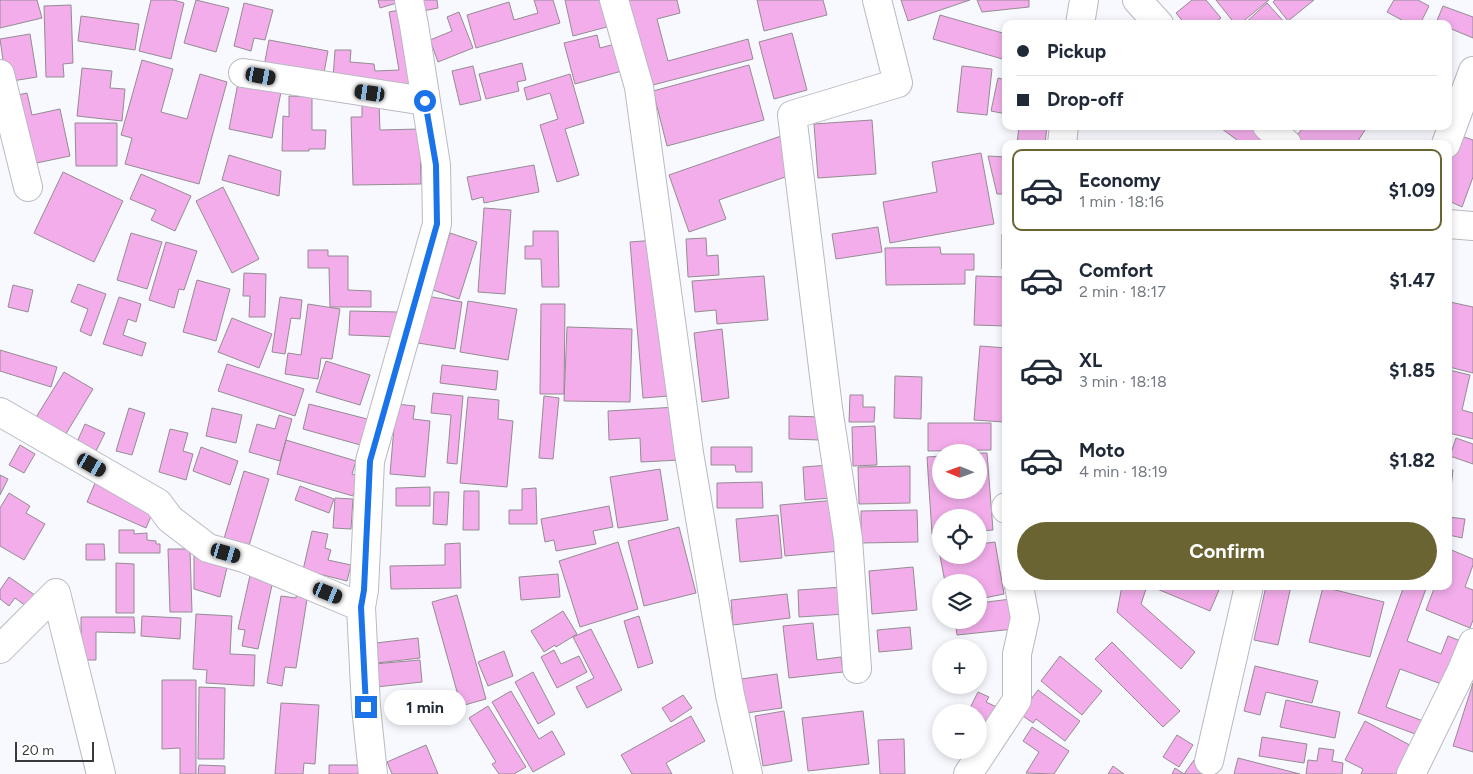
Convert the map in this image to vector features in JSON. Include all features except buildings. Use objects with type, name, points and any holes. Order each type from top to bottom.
[{"type":"street","points":[[373,774],[366,707],[361,607],[364,590],[370,461],[437,224],[436,165],[409,0]]},
{"type":"street","points":[[614,0],[639,87],[688,453],[730,695],[748,774]]},
{"type":"street","points":[[857,668],[848,539],[828,408],[792,115],[898,83],[877,0]]},
{"type":"street","points":[[1081,20],[1084,0]]},
{"type":"street","points":[[1137,0],[1155,20]]},
{"type":"street","points":[[1452,128],[1473,71]]},
{"type":"street","points":[[243,73],[425,101]]},
{"type":"street","points":[[0,74],[28,187]]},
{"type":"street","points":[[1271,130],[1283,140]]},
{"type":"street","points":[[1452,224],[1473,226]]},
{"type":"street","points":[[0,412],[158,503],[170,519],[208,548],[244,558],[361,607]]},
{"type":"street","points":[[968,774],[1017,700],[1017,654],[1025,618],[1020,590]]},
{"type":"street","points":[[1209,761],[1248,590]]},
{"type":"street","points":[[0,649],[56,593],[101,774]]},
{"type":"street","points":[[1411,774],[1461,672],[1473,642]]},
{"type":"route","points":[[366,707],[361,607],[364,590],[370,461],[437,224],[436,165],[425,101]]}]
